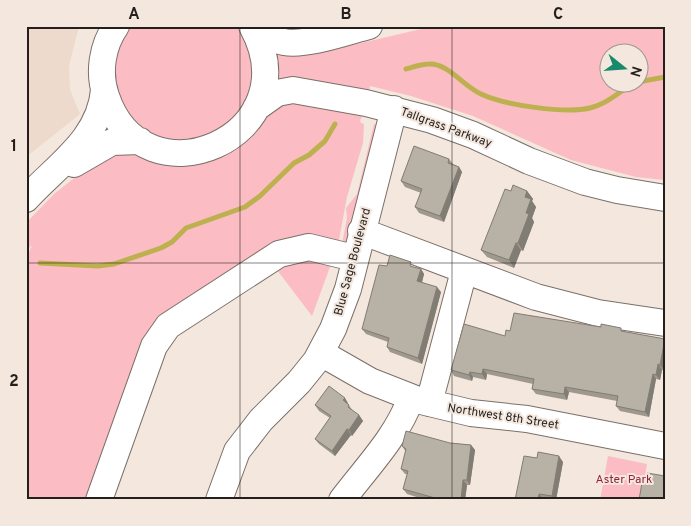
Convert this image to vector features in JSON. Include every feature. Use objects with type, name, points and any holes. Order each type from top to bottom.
[{"type":"street","points":[[29,196],[90,133],[101,111],[104,90],[103,60],[106,45],[116,26]]},
{"type":"street","points":[[104,90],[117,119],[140,140],[168,152],[182,153],[205,150],[226,141],[238,132],[256,108],[265,81],[263,52],[252,26]]},
{"type":"street","points":[[252,26],[270,37],[292,42],[369,26]]},
{"type":"street","name":"Tallgrass Parkway","points":[[256,108],[277,93],[293,90],[394,109],[473,135],[529,161],[585,182],[617,190],[665,198]]},
{"type":"street","name":"Blue Sage Boulevard","points":[[219,500],[231,465],[251,432],[299,382],[321,353],[342,307],[394,109]]},
{"type":"street","points":[[29,196],[100,147],[122,140],[140,140]]},
{"type":"street","points":[[361,231],[464,271],[569,306],[634,320],[665,323]]},
{"type":"street","points":[[99,500],[154,346],[168,326],[279,254],[310,247],[354,258]]},
{"type":"street","points":[[342,500],[404,417],[420,401],[464,271]]},
{"type":"street","name":"Northwest 8th Street","points":[[321,353],[370,381],[420,401],[471,413],[526,419],[665,446]]},
{"type":"shaded area","points":[[26,26],[79,26],[69,66],[70,90],[80,114],[26,157]]},
{"type":"green space","points":[[129,26],[243,26],[256,51],[254,96],[222,133],[174,142],[150,133],[131,117],[119,96],[114,71],[119,47]]},
{"type":"green space","points":[[434,26],[665,26],[665,180],[636,177],[571,160],[473,116],[411,96],[370,86],[369,92],[275,83],[274,51],[327,51]]},
{"type":"green space","points":[[281,100],[364,114],[360,120],[364,124],[363,143],[347,197],[338,245],[312,316],[274,266],[175,331],[160,350],[108,500],[26,500],[26,259],[32,245],[26,251],[26,223],[54,194],[110,150],[162,157],[258,123]]},
{"type":"green space","points":[[374,124],[378,125],[347,240],[342,244],[347,218],[346,208],[357,194]]},
{"type":"green space","name":"Aster Park","points":[[608,456],[647,464],[641,500],[600,500]]},
{"type":"building","points":[[414,146],[449,159],[448,163],[459,167],[440,216],[415,207],[422,189],[401,181]]},
{"type":"building","points":[[513,185],[527,191],[525,197],[531,199],[526,213],[529,214],[509,260],[481,250],[505,189],[511,191]]},
{"type":"building","points":[[390,255],[411,262],[410,266],[421,269],[417,281],[437,287],[418,358],[387,347],[389,338],[362,329],[379,265],[387,266]]},
{"type":"building","points":[[514,313],[601,327],[601,324],[621,328],[621,331],[665,339],[660,365],[658,364],[656,375],[653,374],[645,412],[616,406],[618,396],[565,387],[564,394],[532,389],[534,379],[483,369],[482,374],[470,372],[469,375],[451,370],[464,324],[505,336],[506,330],[510,331]]},
{"type":"building","points":[[329,386],[345,398],[343,400],[349,405],[348,407],[359,415],[332,451],[315,439],[331,416],[315,405]]},
{"type":"building","points":[[406,431],[450,443],[471,445],[467,480],[463,480],[461,500],[435,498],[403,489],[408,471],[401,469],[406,449],[402,446]]},
{"type":"building","points":[[538,452],[559,456],[552,496],[539,494],[538,500],[515,500],[524,456],[537,458]]},
{"type":"building","points":[[647,473],[665,476],[665,500],[639,500],[643,477],[646,478]]},
{"type":"waterway","points":[[406,69],[423,64],[436,65],[443,67],[474,90],[491,98],[519,105],[551,109],[579,110],[590,108],[620,92]]},
{"type":"waterway","points":[[648,80],[665,77]]},
{"type":"waterway","points":[[40,263],[98,266],[114,264],[161,248],[172,242],[186,228],[245,207],[260,196],[294,163],[309,155],[325,141],[335,124]]}]
